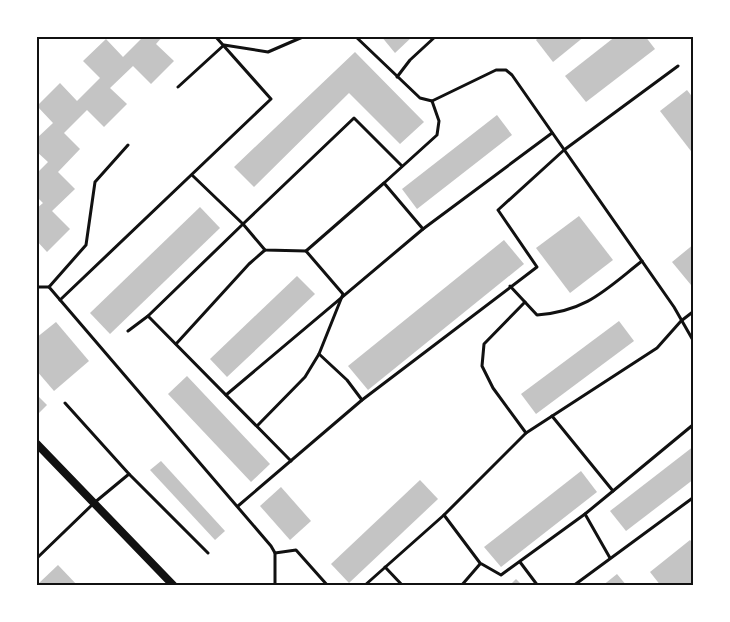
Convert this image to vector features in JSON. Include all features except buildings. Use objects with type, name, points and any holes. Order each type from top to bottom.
[{"type":"street","points":[[36,443],[174,586]]},
{"type":"lane","points":[[60,300],[271,99],[215,36]]},
{"type":"lane","points":[[224,45],[268,52],[305,36]]},
{"type":"lane","points":[[355,36],[420,98],[432,101],[496,70],[506,70],[512,75],[674,307],[694,342]]},
{"type":"lane","points":[[397,77],[410,60],[436,36]]},
{"type":"lane","points":[[178,87],[224,45]]},
{"type":"lane","points":[[238,506],[362,400],[537,266],[498,210],[564,150],[678,66]]},
{"type":"lane","points":[[176,344],[249,264],[265,250],[306,251],[437,135],[439,121],[432,101]]},
{"type":"lane","points":[[128,331],[148,316],[354,118],[402,166]]},
{"type":"lane","points":[[226,394],[343,294],[424,229],[552,133]]},
{"type":"lane","points":[[36,287],[49,287],[86,245],[95,182],[128,145]]},
{"type":"lane","points":[[192,176],[243,224],[265,250]]},
{"type":"lane","points":[[384,183],[424,229]]},
{"type":"lane","points":[[306,251],[343,294]]},
{"type":"lane","points":[[510,286],[537,315],[561,313],[593,300],[642,261]]},
{"type":"lane","points":[[49,287],[238,506],[275,553],[275,586]]},
{"type":"lane","points":[[257,426],[305,377],[319,354],[343,294]]},
{"type":"lane","points":[[525,302],[484,344],[482,366],[494,388],[526,433]]},
{"type":"lane","points":[[364,586],[444,515],[526,433],[657,348],[681,321],[694,311]]},
{"type":"lane","points":[[148,316],[291,461]]},
{"type":"lane","points":[[319,354],[347,380],[362,400]]},
{"type":"lane","points":[[65,403],[129,474],[208,553]]},
{"type":"lane","points":[[552,416],[613,491]]},
{"type":"lane","points":[[444,515],[480,563],[501,575],[585,514],[694,424]]},
{"type":"lane","points":[[36,559],[94,503],[129,474]]},
{"type":"lane","points":[[573,586],[694,497]]},
{"type":"lane","points":[[585,514],[610,558]]},
{"type":"lane","points":[[275,553],[296,550],[328,586]]},
{"type":"lane","points":[[520,562],[538,586]]},
{"type":"lane","points":[[461,586],[480,563]]},
{"type":"lane","points":[[385,567],[403,586]]}]
